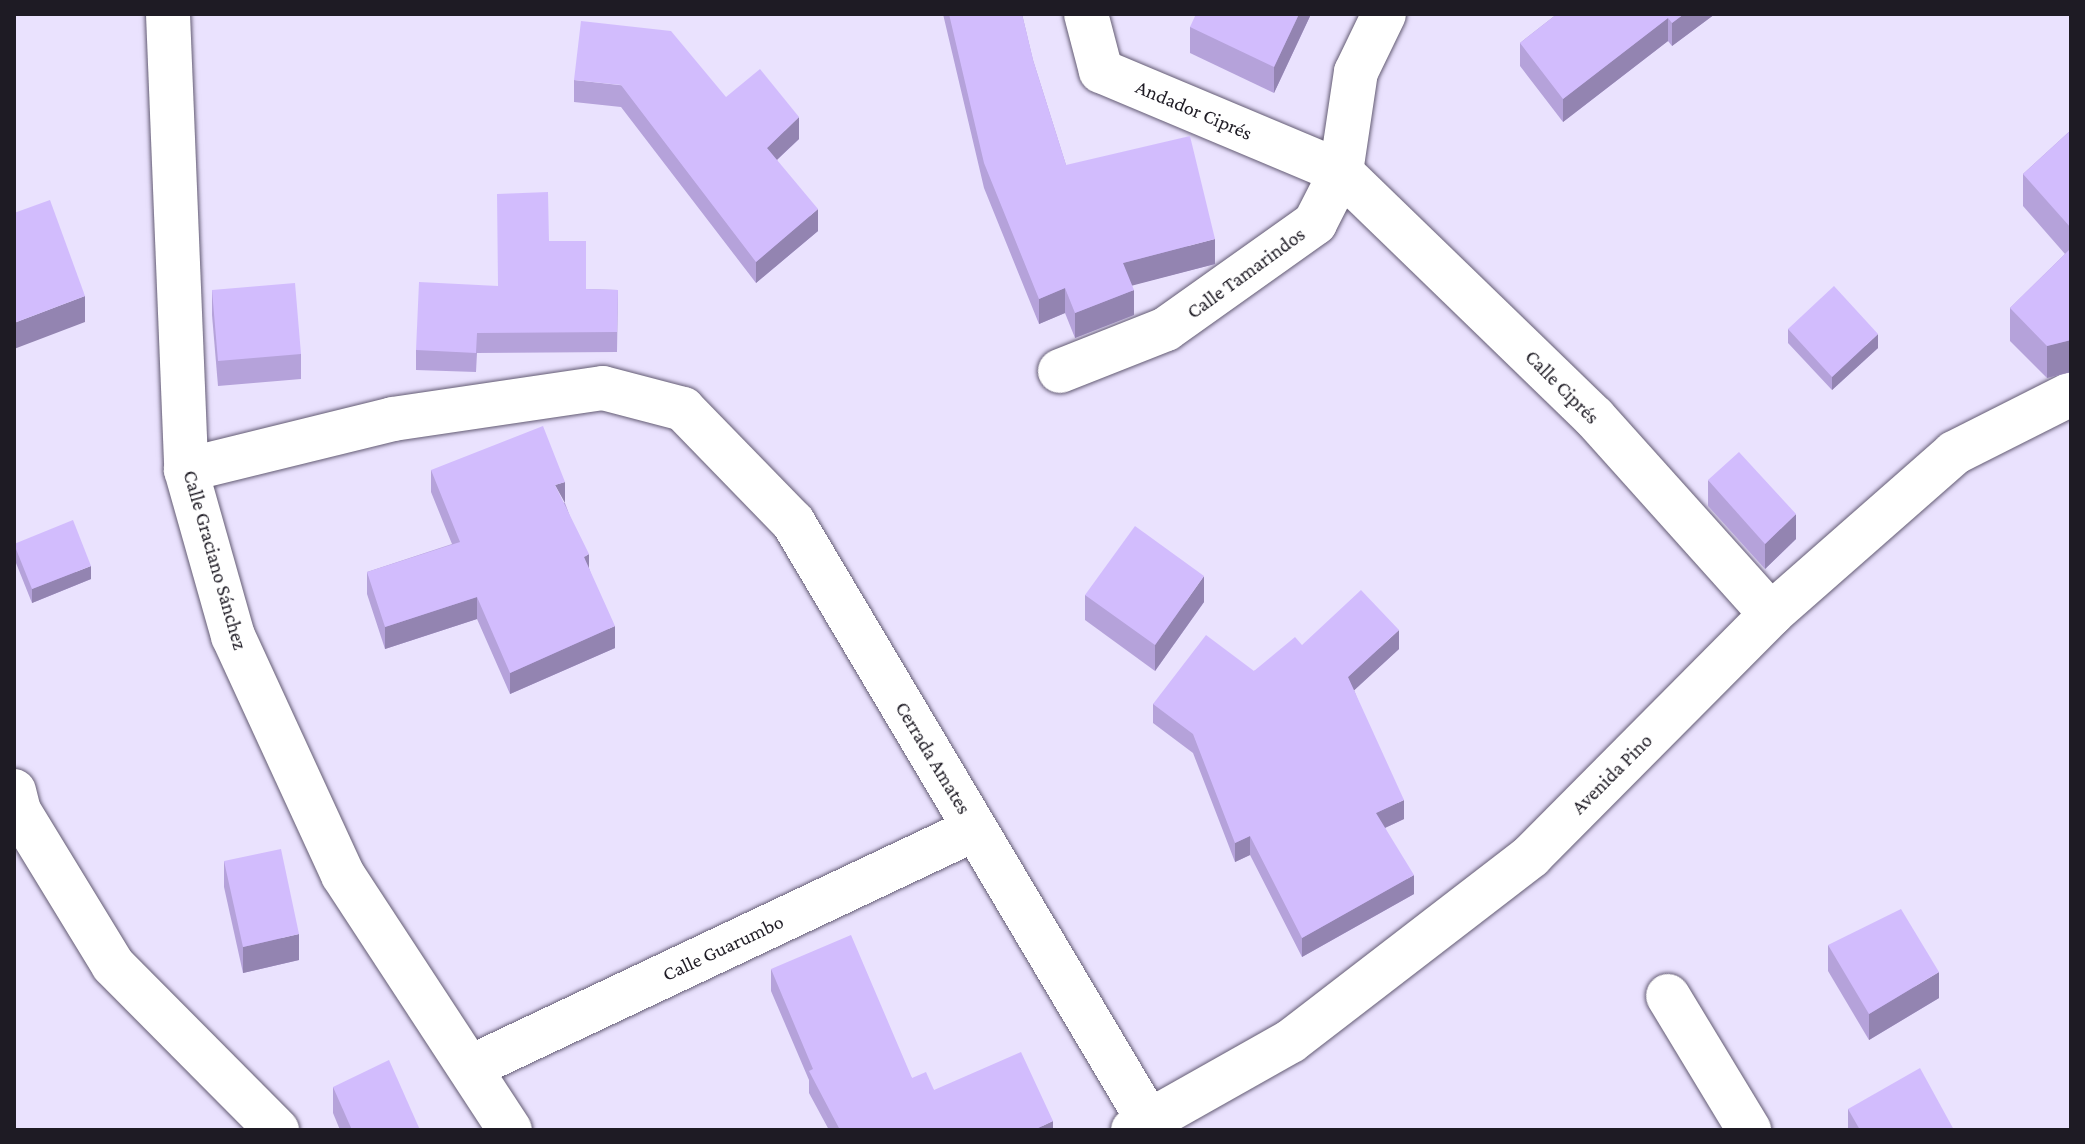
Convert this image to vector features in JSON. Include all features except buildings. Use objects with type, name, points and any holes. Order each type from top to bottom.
[{"type":"street","name":"Calle Graciano Sánchez","points":[[168,14],[186,470],[233,636],[343,875],[510,1130]]},
{"type":"street","name":"Andador Ciprés","points":[[1086,14],[1101,71],[1341,172]]},
{"type":"street","name":"Calle Tamarindos","points":[[1060,371],[1166,329],[1315,223],[1341,172],[1356,72],[1384,14]]},
{"type":"street","name":"Calle Ciprés","points":[[1341,172],[1594,417],[1771,614]]},
{"type":"street","name":"Cerrada Amates","points":[[186,470],[393,419],[603,388],[683,409],[793,522],[975,829],[1145,1127]]},
{"type":"street","name":"Avenida Pino","points":[[1145,1127],[1291,1041],[1531,856],[1771,614],[1954,453],[2071,394]]},
{"type":"street","points":[[14,791],[19,811],[113,965],[277,1130]]},
{"type":"street","name":"Calle Guarumbo","points":[[471,1067],[975,829]]},
{"type":"street","points":[[1668,996],[1749,1130]]}]
